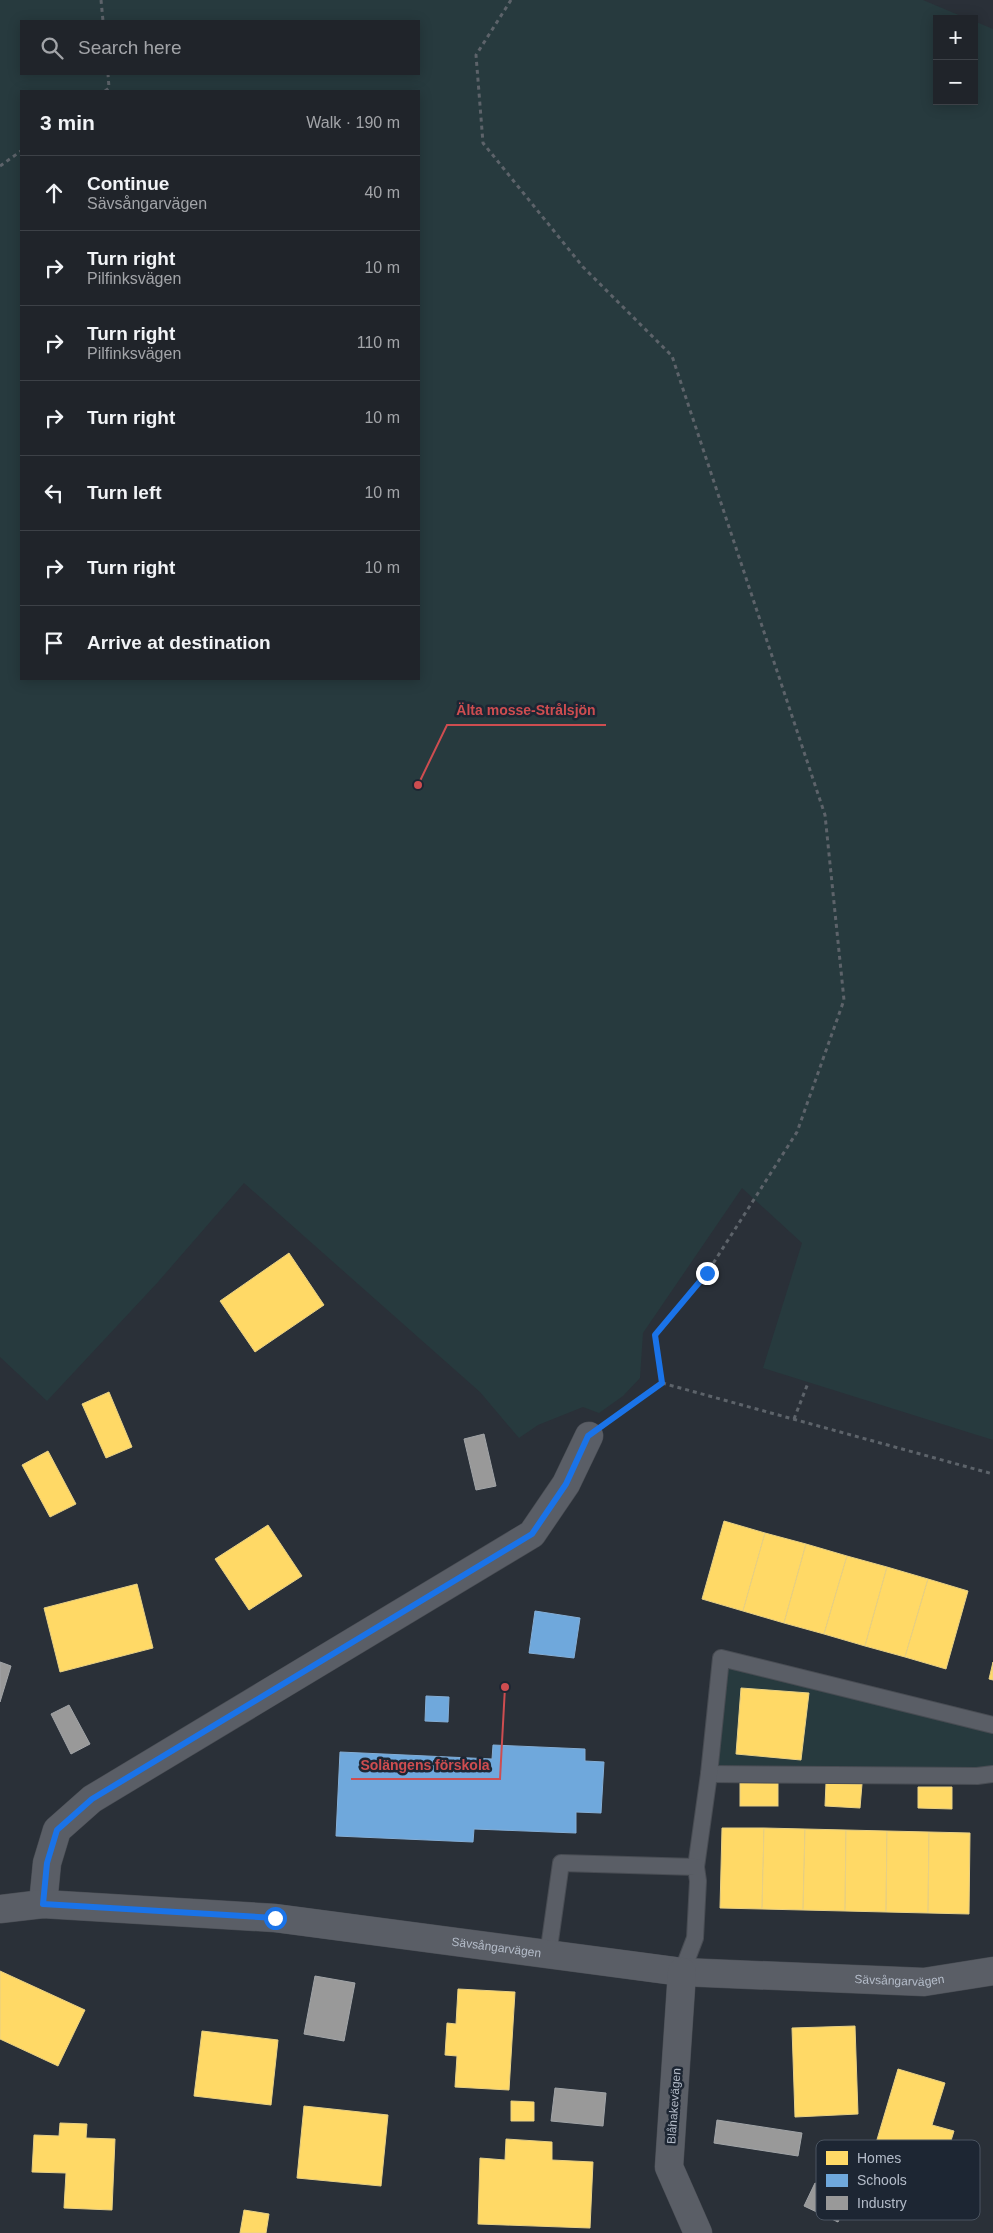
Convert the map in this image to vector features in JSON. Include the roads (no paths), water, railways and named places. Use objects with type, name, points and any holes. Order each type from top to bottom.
[{"type":"street","points":[[43,1904],[47,1863],[57,1830],[92,1799],[532,1534],[566,1484],[588,1436]]},
{"type":"street","name":"Sävsångarvägen","points":[[0,1909],[43,1904],[275,1918],[682,1972],[924,1982],[993,1971]]},
{"type":"street","name":"Blåhakevägen","points":[[682,1972],[669,2167],[698,2233]]},
{"type":"lane","points":[[682,1972],[695,1938],[698,1881],[696,1867],[709,1774],[721,1658],[993,1724]]},
{"type":"lane","points":[[709,1774],[977,1776],[993,1774]]},
{"type":"lane","points":[[548,1954],[561,1864],[696,1867]]},
{"type":"place","name":"Älta mosse-Strålsjön","points":[[418,785]]},
{"type":"place","name":"Solängens förskola","points":[[505,1687]]}]
